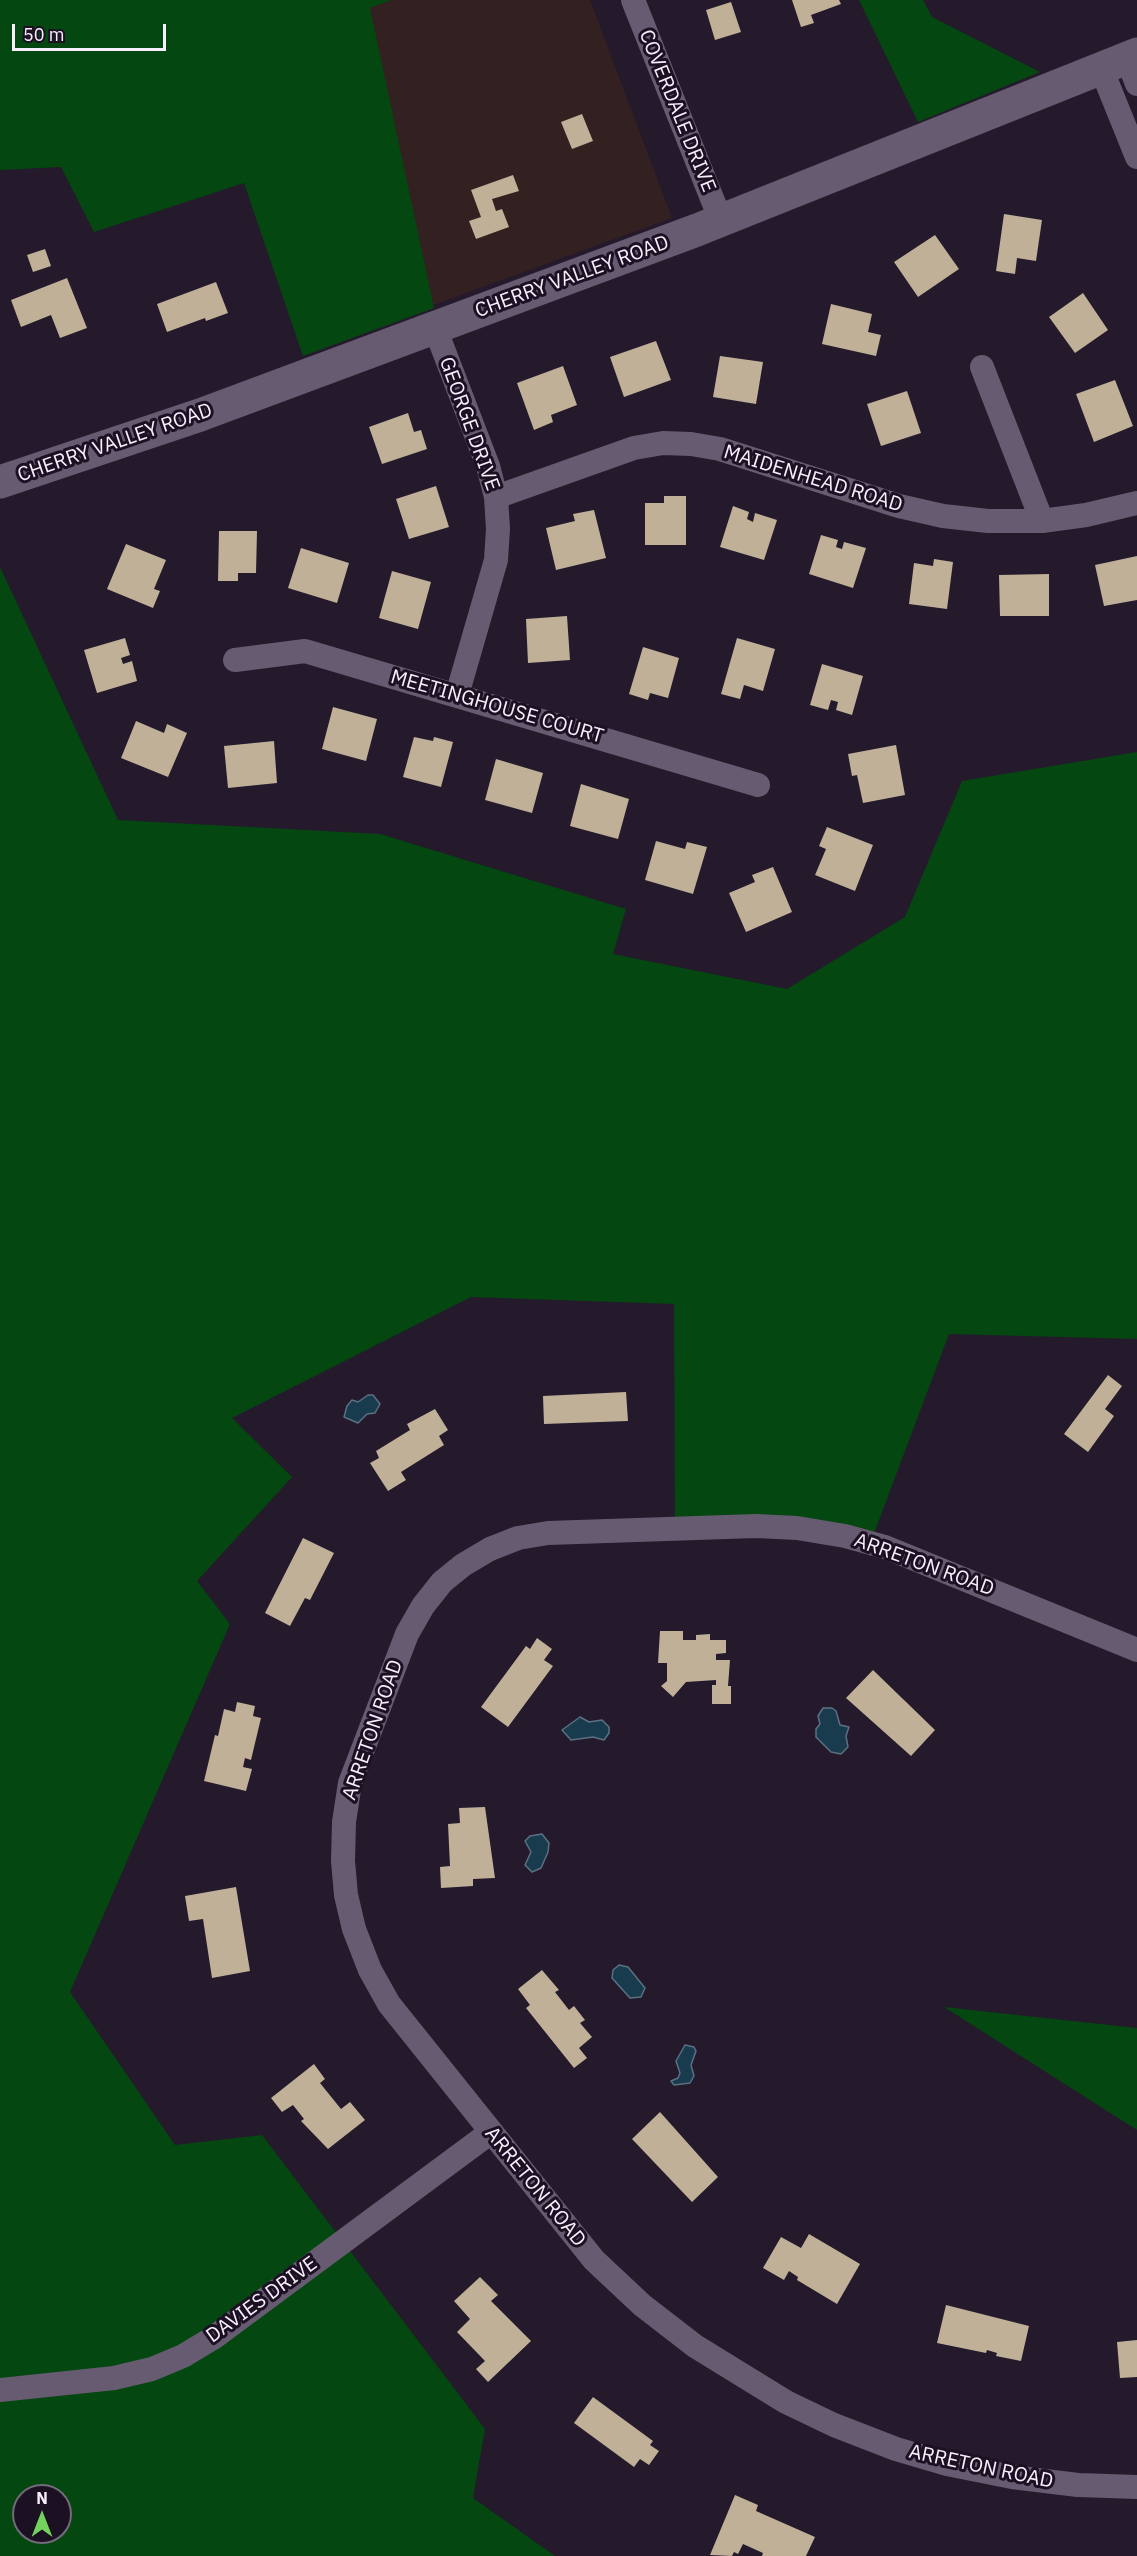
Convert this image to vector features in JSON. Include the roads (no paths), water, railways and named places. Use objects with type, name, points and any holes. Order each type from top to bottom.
[{"type":"street","name":"COVERDALE DRIVE","points":[[633,0],[721,221]]},
{"type":"street","name":"CHERRY VALLEY ROAD","points":[[0,482],[200,415],[721,221],[1125,66]]},
{"type":"street","points":[[1125,66],[1137,157]]},
{"type":"street","name":"GEORGE DRIVE","points":[[435,328],[488,466],[496,496],[498,529],[496,560],[457,695]]},
{"type":"street","points":[[982,367],[1042,520]]},
{"type":"street","name":"MAIDENHEAD ROAD","points":[[496,496],[634,448],[663,443],[691,444],[720,449],[899,506],[944,516],[988,521],[1042,520],[1086,515],[1137,503]]},
{"type":"street","name":"MEETINGHOUSE COURT","points":[[235,660],[305,651],[758,784]]},
{"type":"street","name":"ARRETON ROAD","points":[[1137,1650],[885,1547],[845,1536],[797,1528],[756,1526],[548,1533],[518,1538],[499,1545],[463,1565],[442,1582],[423,1606],[407,1634],[350,1783],[344,1822],[343,1861],[346,1895],[354,1929],[370,1970],[395,2011],[594,2260],[642,2305],[695,2346],[786,2402],[865,2437],[947,2464],[1021,2478],[1078,2486],[1137,2487]]},
{"type":"street","name":"DAVIES DRIVE","points":[[0,2390],[114,2378],[152,2369],[183,2355],[213,2338],[490,2132]]},
{"type":"water","points":[[368,1395],[373,1395],[380,1404],[375,1413],[367,1414],[358,1423],[344,1417],[347,1406],[352,1400],[358,1402]]},
{"type":"water","points":[[823,1708],[832,1708],[836,1711],[840,1725],[849,1727],[846,1736],[848,1747],[841,1754],[831,1752],[816,1737],[816,1729],[820,1724],[818,1716]]},
{"type":"water","points":[[580,1717],[589,1722],[602,1720],[609,1727],[609,1733],[604,1740],[593,1737],[571,1740],[562,1730]]},
{"type":"water","points":[[542,1834],[549,1843],[548,1852],[541,1868],[532,1872],[525,1865],[531,1852],[525,1841],[530,1836]]},
{"type":"water","points":[[619,1965],[628,1967],[645,1988],[641,1997],[630,1998],[612,1978],[613,1970]]},
{"type":"water","points":[[685,2045],[694,2047],[696,2051],[691,2065],[694,2076],[690,2083],[674,2085],[671,2081],[678,2078],[680,2073],[676,2061]]}]
